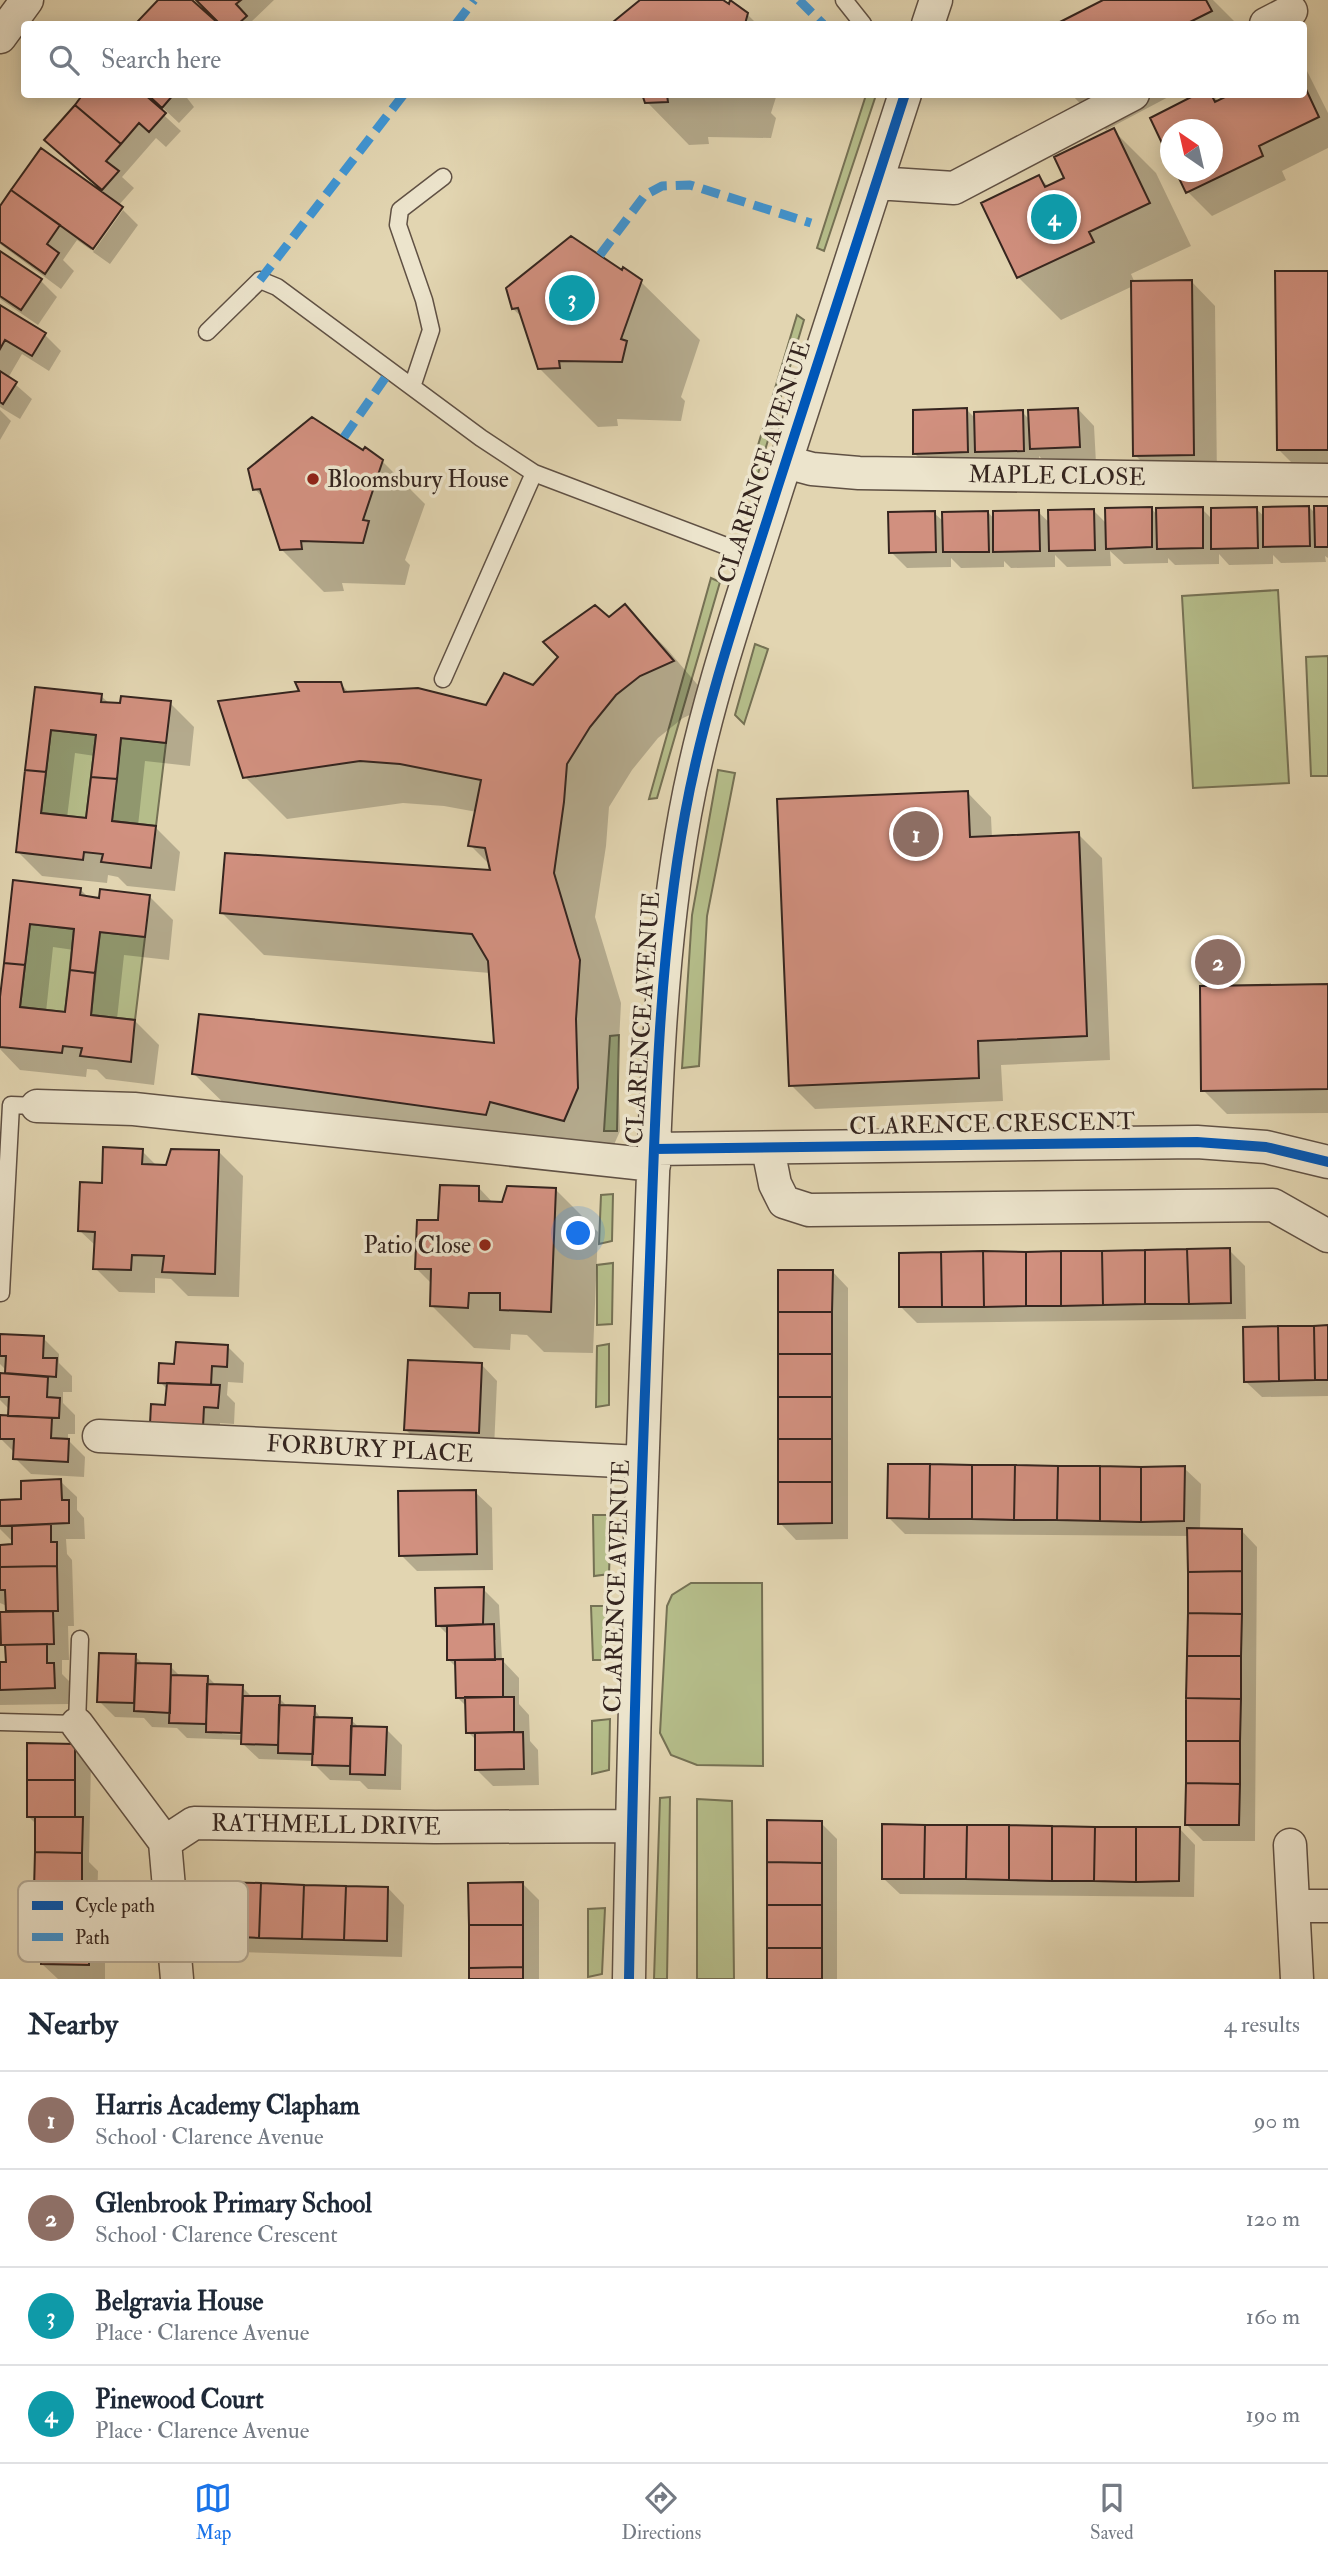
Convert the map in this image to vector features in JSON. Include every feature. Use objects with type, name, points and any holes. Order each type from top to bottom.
[{"type":"street","points":[[0,37],[27,0]]},
{"type":"street","points":[[929,21],[936,0]]},
{"type":"street","name":"CLARENCE AVENUE","points":[[629,1979],[641,1462],[654,1157],[666,965],[685,815],[709,711],[755,557],[904,98]]},
{"type":"street","points":[[876,183],[954,188],[1125,98]]},
{"type":"street","name":"MAPLE CLOSE","points":[[786,462],[812,469],[859,473],[1328,480]]},
{"type":"street","points":[[37,1106],[134,1109],[654,1157]]},
{"type":"street","name":"CLARENCE CRESCENT","points":[[654,1157],[768,1149],[1197,1142],[1266,1147],[1328,1162]]},
{"type":"street","points":[[768,1149],[775,1184],[784,1202],[808,1210],[1273,1205],[1328,1236]]},
{"type":"street","name":"FORBURY PLACE","points":[[99,1436],[641,1462]]},
{"type":"street","points":[[77,1724],[164,1842],[168,1881]]},
{"type":"street","name":"RATHMELL DRIVE","points":[[164,1842],[194,1822],[435,1827],[632,1826]]},
{"type":"street","points":[[1290,1844],[1297,1979]]},
{"type":"street","points":[[1294,1906],[1328,1906]]},
{"type":"lane","points":[[845,0],[861,21]]},
{"type":"lane","points":[[412,387],[431,330],[424,300],[398,225],[400,210],[443,177]]},
{"type":"lane","points":[[207,332],[260,280],[277,287],[481,438],[534,473],[755,557]]},
{"type":"lane","points":[[443,679],[534,473]]},
{"type":"lane","points":[[1,1293],[11,1105],[37,1106]]},
{"type":"lane","points":[[0,1722],[77,1724],[80,1639]]},
{"type":"green space","points":[[865,98],[875,98],[824,251],[817,248]]},
{"type":"green space","points":[[797,315],[804,320],[754,487],[747,482]]},
{"type":"green space","points":[[711,578],[720,582],[657,798],[649,799]]},
{"type":"green space","points":[[1278,590],[1289,783],[1193,788],[1182,596]]},
{"type":"green space","points":[[755,644],[768,649],[744,724],[735,715]]},
{"type":"green space","points":[[1328,656],[1328,776],[1311,776],[1306,657]]},
{"type":"green space","points":[[51,730],[96,735],[86,818],[41,813]]},
{"type":"green space","points":[[121,738],[166,743],[156,826],[112,821]]},
{"type":"green space","points":[[718,770],[735,773],[707,916],[699,1066],[682,1068],[692,915]]},
{"type":"green space","points":[[30,924],[74,929],[65,1012],[20,1007]]},
{"type":"green space","points":[[100,932],[145,937],[135,1020],[91,1015]]},
{"type":"green space","points":[[619,1035],[617,1131],[604,1131],[610,1036]]},
{"type":"green space","points":[[613,1194],[612,1241],[599,1244],[601,1195]]},
{"type":"green space","points":[[613,1263],[612,1324],[597,1325],[597,1265]]},
{"type":"green space","points":[[609,1344],[609,1405],[596,1407],[597,1346]]},
{"type":"green space","points":[[593,1515],[611,1515],[609,1574],[594,1576]]},
{"type":"green space","points":[[691,1583],[762,1583],[763,1766],[697,1765],[671,1755],[660,1733],[667,1606],[672,1595]]},
{"type":"green space","points":[[591,1606],[607,1606],[607,1660],[593,1660]]},
{"type":"green space","points":[[610,1719],[609,1770],[592,1774],[592,1721]]},
{"type":"green space","points":[[670,1797],[667,1979],[654,1979],[660,1798]]},
{"type":"green space","points":[[697,1799],[732,1801],[734,1979],[697,1979]]},
{"type":"green space","points":[[605,1908],[602,1974],[588,1977],[588,1909]]},
{"type":"building","points":[[158,0],[192,0],[216,21],[138,21]]},
{"type":"building","points":[[196,0],[241,0],[236,4],[247,16],[241,21],[217,21]]},
{"type":"building","points":[[640,0],[723,0],[729,4],[730,0],[748,13],[746,21],[614,21]]},
{"type":"building","points":[[1103,0],[1206,0],[1212,11],[1192,21],[1062,21]]},
{"type":"building","points":[[1307,91],[1319,117],[1259,146],[1263,156],[1223,175],[1223,119],[1160,119],[1160,139],[1150,118],[1189,98],[1213,98],[1215,102],[1223,98],[1307,98]]},
{"type":"building","points":[[80,98],[149,98],[166,113],[149,132],[139,123],[121,144],[75,105]]},
{"type":"building","points":[[151,98],[171,98],[162,108]]},
{"type":"building","points":[[643,98],[667,98],[668,102],[645,103]]},
{"type":"building","points":[[75,105],[121,144],[106,161],[119,171],[102,190],[44,140]]},
{"type":"building","points":[[1114,128],[1150,203],[1089,232],[1094,242],[1017,278],[981,203],[1039,175],[1045,187],[1064,178],[1054,157]]},
{"type":"building","points":[[41,148],[123,207],[93,249],[11,190]]},
{"type":"building","points":[[1181,182],[1209,182],[1186,193]]},
{"type":"building","points":[[11,190],[60,225],[47,244],[59,253],[45,274],[0,242],[0,206]]},
{"type":"building","points":[[571,236],[642,280],[621,339],[627,341],[622,362],[559,361],[560,368],[538,369],[518,308],[512,309],[506,288]]},
{"type":"building","points":[[0,251],[42,279],[21,310],[0,296]]},
{"type":"building","points":[[1275,271],[1328,271],[1328,450],[1277,450]]},
{"type":"building","points":[[1192,280],[1194,455],[1133,456],[1131,281]]},
{"type":"building","points":[[0,305],[46,333],[32,356],[5,340],[0,349]]},
{"type":"building","points":[[0,371],[17,382],[3,404],[0,402]]},
{"type":"building","points":[[967,408],[968,452],[913,454],[913,410]]},
{"type":"building","points":[[1078,408],[1080,447],[1030,449],[1028,410]]},
{"type":"building","points":[[1023,410],[1024,451],[975,452],[974,412]]},
{"type":"building","name":"Bloomsbury House","points":[[312,417],[383,460],[363,520],[369,521],[363,543],[301,541],[302,549],[280,550],[260,489],[253,490],[248,469]]},
{"type":"building","points":[[1309,506],[1310,546],[1263,547],[1263,507]]},
{"type":"building","points":[[1314,506],[1328,506],[1328,547],[1315,547]]},
{"type":"building","points":[[1152,507],[1152,547],[1106,549],[1105,508]]},
{"type":"building","points":[[1203,507],[1203,548],[1157,549],[1156,508]]},
{"type":"building","points":[[1257,507],[1258,548],[1211,549],[1211,508]]},
{"type":"building","points":[[1094,509],[1095,550],[1049,551],[1048,510]]},
{"type":"building","points":[[1039,510],[1040,551],[993,552],[993,511]]},
{"type":"building","points":[[935,511],[936,552],[889,553],[888,512]]},
{"type":"building","points":[[988,511],[989,552],[943,552],[942,512]]},
{"type":"building","points":[[625,604],[674,661],[640,676],[616,695],[590,727],[567,764],[554,873],[580,960],[576,1019],[578,1088],[564,1121],[490,1102],[486,1115],[192,1074],[199,1014],[494,1043],[488,961],[472,934],[220,913],[225,853],[490,870],[485,848],[468,846],[481,780],[400,764],[360,761],[243,778],[218,701],[299,691],[295,682],[341,682],[344,692],[418,688],[486,705],[504,673],[533,685],[558,657],[543,642],[595,605],[609,617]]},
{"type":"building","points":[[35,687],[102,694],[101,702],[120,703],[121,696],[171,701],[166,743],[121,738],[117,779],[91,777],[96,735],[51,730],[46,772],[25,770]]},
{"type":"building","points":[[25,770],[46,772],[41,813],[86,818],[91,777],[117,779],[112,821],[156,826],[151,868],[101,862],[103,854],[84,852],[83,860],[16,852]]},
{"type":"building","points":[[968,791],[970,837],[1079,832],[1087,1036],[978,1041],[979,1078],[789,1086],[777,799]]},
{"type":"building","points":[[13,880],[81,888],[80,895],[99,898],[100,889],[150,895],[145,937],[100,932],[95,973],[70,970],[74,929],[30,924],[25,965],[4,963]]},
{"type":"building","points":[[4,963],[25,965],[20,1007],[65,1012],[70,970],[95,973],[91,1015],[135,1020],[131,1062],[80,1056],[82,1048],[63,1046],[62,1053],[0,1047],[0,997]]},
{"type":"building","points":[[1328,984],[1328,1089],[1201,1091],[1200,986]]},
{"type":"building","points":[[103,1147],[143,1149],[142,1164],[166,1165],[171,1149],[219,1150],[215,1274],[162,1272],[164,1256],[132,1255],[131,1270],[93,1269],[95,1232],[78,1231],[80,1182],[102,1183]]},
{"type":"building","name":"Patio Close","points":[[440,1185],[479,1186],[479,1201],[502,1202],[507,1186],[556,1188],[551,1312],[500,1310],[500,1293],[469,1293],[468,1308],[430,1306],[431,1269],[415,1269],[417,1220],[438,1220]]},
{"type":"building","points":[[1230,1248],[1231,1303],[1189,1304],[1187,1249]]},
{"type":"building","points":[[1187,1249],[1189,1304],[1145,1304],[1145,1250]]},
{"type":"building","points":[[1145,1250],[1145,1304],[1103,1305],[1102,1251]]},
{"type":"building","points":[[983,1251],[1026,1252],[1026,1306],[984,1307]]},
{"type":"building","points":[[983,1251],[984,1307],[942,1307],[941,1252]]},
{"type":"building","points":[[1061,1251],[1102,1251],[1103,1305],[1061,1306]]},
{"type":"building","points":[[1061,1251],[1061,1306],[1026,1306],[1026,1252]]},
{"type":"building","points":[[941,1252],[942,1307],[899,1307],[899,1253]]},
{"type":"building","points":[[778,1270],[833,1270],[832,1312],[778,1312]]},
{"type":"building","points":[[778,1312],[832,1312],[832,1354],[778,1354]]},
{"type":"building","points":[[1328,1325],[1328,1380],[1315,1380],[1314,1326]]},
{"type":"building","points":[[1278,1326],[1279,1381],[1244,1382],[1243,1327]]},
{"type":"building","points":[[1278,1326],[1314,1326],[1315,1380],[1279,1381]]},
{"type":"building","points":[[0,1334],[44,1336],[43,1358],[57,1358],[56,1377],[5,1373],[6,1356],[0,1356]]},
{"type":"building","points":[[176,1342],[228,1345],[227,1367],[212,1366],[211,1385],[158,1383],[159,1363],[174,1364]]},
{"type":"building","points":[[778,1354],[832,1354],[832,1397],[778,1397]]},
{"type":"building","points":[[408,1360],[482,1363],[479,1433],[404,1430]]},
{"type":"building","points":[[0,1373],[48,1377],[47,1397],[60,1398],[59,1418],[8,1416],[9,1397],[0,1397]]},
{"type":"building","points":[[167,1383],[220,1385],[218,1408],[204,1407],[203,1427],[150,1424],[151,1404],[165,1405]]},
{"type":"building","points":[[778,1397],[832,1397],[832,1439],[778,1439]]},
{"type":"building","points":[[0,1415],[52,1418],[51,1438],[69,1439],[68,1462],[13,1459],[14,1439],[0,1439]]},
{"type":"building","points":[[778,1439],[832,1439],[832,1482],[778,1482]]},
{"type":"building","points":[[888,1464],[930,1464],[929,1519],[887,1518]]},
{"type":"building","points":[[930,1464],[972,1465],[972,1519],[929,1519]]},
{"type":"building","points":[[972,1465],[1015,1465],[1014,1520],[972,1519]]},
{"type":"building","points":[[1015,1465],[1058,1466],[1057,1520],[1014,1520]]},
{"type":"building","points":[[1058,1466],[1100,1466],[1100,1521],[1057,1520]]},
{"type":"building","points":[[1100,1466],[1141,1467],[1141,1522],[1100,1521]]},
{"type":"building","points":[[1185,1466],[1184,1521],[1141,1522],[1141,1467]]},
{"type":"building","points":[[61,1479],[62,1500],[69,1500],[69,1523],[0,1526],[0,1500],[21,1499],[21,1481]]},
{"type":"building","points":[[778,1482],[832,1482],[832,1523],[778,1524]]},
{"type":"building","points":[[476,1490],[477,1554],[399,1556],[398,1491]]},
{"type":"building","points":[[51,1524],[51,1542],[57,1542],[57,1566],[0,1567],[0,1545],[12,1544],[12,1526]]},
{"type":"building","points":[[1187,1528],[1242,1529],[1242,1571],[1188,1572]]},
{"type":"building","points":[[57,1566],[58,1611],[6,1611],[5,1590],[0,1590],[0,1567]]},
{"type":"building","points":[[1242,1571],[1242,1614],[1188,1613],[1188,1572]]},
{"type":"building","points":[[484,1587],[483,1624],[436,1626],[435,1588]]},
{"type":"building","points":[[53,1611],[54,1644],[1,1645],[0,1612]]},
{"type":"building","points":[[1188,1613],[1242,1614],[1241,1656],[1187,1656]]},
{"type":"building","points":[[494,1624],[495,1660],[447,1660],[447,1626]]},
{"type":"building","points":[[47,1644],[47,1663],[54,1663],[55,1688],[0,1690],[0,1662],[6,1662],[5,1645]]},
{"type":"building","points":[[99,1653],[136,1654],[134,1703],[97,1702]]},
{"type":"building","points":[[1187,1656],[1241,1656],[1241,1699],[1186,1698]]},
{"type":"building","points":[[503,1659],[503,1697],[456,1698],[455,1660]]},
{"type":"building","points":[[136,1663],[171,1664],[170,1713],[134,1711]]},
{"type":"building","points":[[171,1675],[208,1676],[206,1724],[169,1723]]},
{"type":"building","points":[[207,1684],[243,1685],[241,1733],[206,1732]]},
{"type":"building","points":[[243,1696],[280,1696],[278,1745],[241,1744]]},
{"type":"building","points":[[465,1697],[514,1697],[514,1732],[466,1733]]},
{"type":"building","points":[[1186,1698],[1241,1699],[1240,1741],[1186,1741]]},
{"type":"building","points":[[279,1705],[315,1706],[313,1754],[278,1753]]},
{"type":"building","points":[[314,1717],[352,1718],[350,1766],[312,1765]]},
{"type":"building","points":[[351,1726],[387,1727],[385,1775],[350,1774]]},
{"type":"building","points":[[523,1732],[524,1769],[475,1770],[475,1733]]},
{"type":"building","points":[[1186,1741],[1240,1741],[1240,1784],[1186,1783]]},
{"type":"building","points":[[27,1743],[75,1744],[75,1780],[27,1780]]},
{"type":"building","points":[[27,1780],[75,1780],[75,1817],[27,1817]]},
{"type":"building","points":[[1186,1783],[1240,1784],[1239,1825],[1185,1825]]},
{"type":"building","points":[[35,1817],[83,1817],[82,1853],[35,1852]]},
{"type":"building","points":[[767,1820],[822,1821],[822,1863],[767,1862]]},
{"type":"building","points":[[882,1824],[925,1825],[924,1879],[882,1879]]},
{"type":"building","points":[[925,1825],[967,1825],[966,1879],[924,1879]]},
{"type":"building","points":[[967,1825],[1009,1825],[1009,1880],[966,1879]]},
{"type":"building","points":[[1009,1825],[1052,1826],[1052,1881],[1009,1880]]},
{"type":"building","points":[[1052,1826],[1095,1827],[1094,1881],[1052,1881]]},
{"type":"building","points":[[1095,1827],[1136,1827],[1136,1882],[1094,1881]]},
{"type":"building","points":[[1136,1827],[1180,1827],[1179,1881],[1136,1882]]},
{"type":"building","points":[[35,1852],[82,1853],[82,1881],[34,1881]]},
{"type":"building","points":[[767,1862],[822,1863],[822,1905],[767,1905]]},
{"type":"building","points":[[523,1882],[523,1925],[469,1925],[468,1883]]},
{"type":"building","points":[[248,1883],[261,1883],[259,1938],[248,1937]]},
{"type":"building","points":[[261,1883],[304,1885],[302,1939],[259,1938]]},
{"type":"building","points":[[304,1885],[346,1886],[344,1940],[302,1939]]},
{"type":"building","points":[[346,1886],[388,1887],[387,1941],[344,1940]]},
{"type":"building","points":[[767,1905],[822,1905],[822,1948],[767,1948]]},
{"type":"building","points":[[469,1925],[523,1925],[523,1967],[469,1968]]},
{"type":"building","points":[[767,1948],[822,1948],[822,1979],[767,1979]]},
{"type":"building","points":[[41,1962],[89,1962],[89,1965]]},
{"type":"building","points":[[523,1967],[523,1979],[469,1979],[469,1968]]},
{"type":"marked path","points":[[458,21],[474,0]]},
{"type":"marked path","points":[[799,0],[820,21]]},
{"type":"marked path","points":[[260,280],[401,98]]},
{"type":"marked path","points":[[600,255],[645,195],[662,186],[690,185],[811,223]]},
{"type":"marked path","points":[[344,437],[390,371]]},
{"type":"cycle path","points":[[629,1979],[640,1545],[656,1108],[663,989],[676,872],[693,773],[726,650],[904,98]]},
{"type":"cycle path","points":[[654,1149],[1197,1142],[1266,1147],[1328,1162]]},
{"type":"place","name":"Pinewood Court","points":[[1054,217]]},
{"type":"place","name":"Belgravia House","points":[[572,298]]},
{"type":"place","name":"Bloomsbury House","points":[[313,479]]},
{"type":"place","name":"Harris Academy Clapham","points":[[916,834]]},
{"type":"place","name":"Glenbrook Primary School","points":[[1218,962]]},
{"type":"place","name":"Patio Close","points":[[485,1245]]}]
